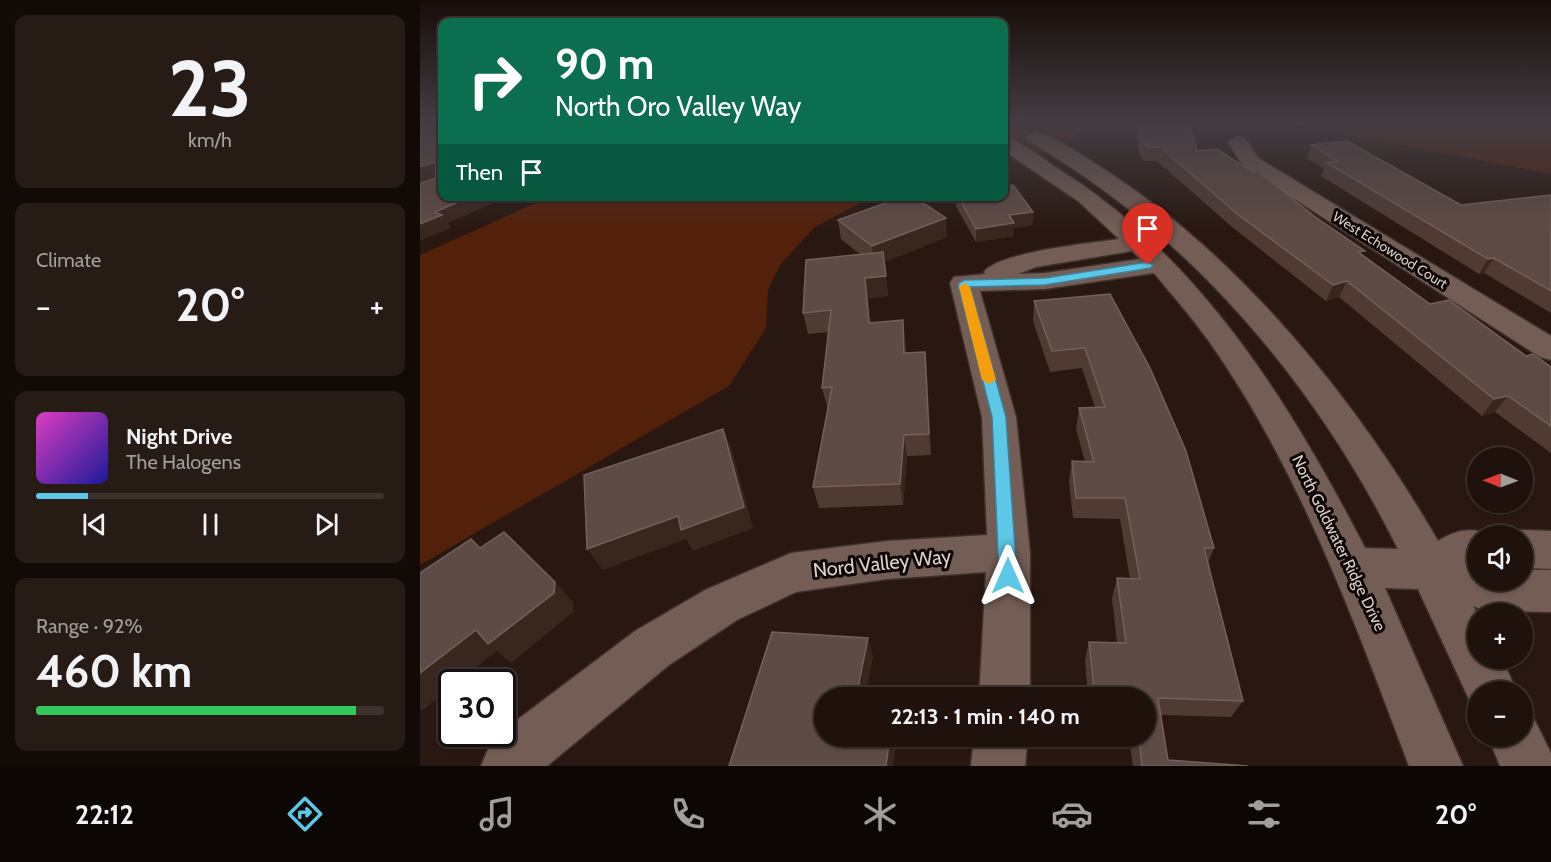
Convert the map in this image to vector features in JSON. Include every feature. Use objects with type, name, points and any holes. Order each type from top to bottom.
[{"type":"street","name":"North Goldwater Ridge Drive","points":[[1030,158],[1113,219],[1159,264],[1196,306],[1263,396],[1318,492],[1353,567],[1436,766]]},
{"type":"street","points":[[1070,158],[1107,180],[1147,209],[1219,274],[1306,374],[1379,477],[1431,570],[1486,681]]},
{"type":"street","name":"West Echowood Court","points":[[1247,158],[1250,162],[1551,350]]},
{"type":"street","points":[[964,284],[1031,260],[1138,243]]},
{"type":"street","points":[[964,284],[1045,282],[1159,264]]},
{"type":"street","points":[[964,284],[999,417],[1009,552],[1004,687]]},
{"type":"street","points":[[1431,570],[1463,548],[1467,548]]},
{"type":"street","points":[[1533,549],[1551,550]]},
{"type":"street","name":"Nord Valley Way","points":[[508,766],[536,739],[652,648],[721,604],[791,573],[887,560],[1009,552]]},
{"type":"street","points":[[1353,567],[1431,570],[1487,590],[1551,591]]},
{"type":"street","points":[[998,766],[1000,747]]},
{"type":"street","points":[[1520,747],[1529,766]]},
{"type":"shaded area","points":[[1467,158],[1551,158],[1551,174]]},
{"type":"shaded area","points":[[540,201],[868,201],[860,203],[815,227],[780,265],[768,290],[766,328],[729,386],[420,565],[420,255]]},
{"type":"building","points":[[420,158],[438,158],[438,201],[460,201],[435,212],[442,215],[420,224],[420,183],[436,178],[436,162],[420,167]]},
{"type":"building","points":[[1172,158],[1230,158],[1252,172],[1257,171],[1314,216],[1365,251],[1358,252],[1430,304],[1449,300],[1526,356],[1533,354],[1551,367],[1551,426],[1508,396],[1494,399],[1347,281],[1333,285],[1236,213]]},
{"type":"building","points":[[1333,158],[1377,158],[1461,205],[1551,195],[1551,291],[1494,258],[1488,259],[1327,163],[1338,161]]},
{"type":"building","points":[[1013,185],[1033,212],[1009,215],[1014,223],[976,229],[961,201],[1008,201],[1008,186]]},
{"type":"building","points":[[891,201],[920,201],[946,218],[872,246],[838,220]]},
{"type":"building","points":[[883,252],[886,276],[865,278],[869,323],[903,320],[904,353],[925,352],[929,434],[904,435],[900,484],[813,487],[832,387],[822,388],[831,310],[803,313],[806,260]]},
{"type":"building","points":[[1110,294],[1150,368],[1186,451],[1214,548],[1204,548],[1243,701],[1158,698],[1168,760],[1248,766],[1142,766],[1140,747],[1156,747],[1156,687],[1094,687],[1089,642],[1126,643],[1117,578],[1140,579],[1125,498],[1076,498],[1072,461],[1094,462],[1079,408],[1105,407],[1085,348],[1052,351],[1034,301]]},
{"type":"building","points":[[723,429],[744,507],[681,530],[678,516],[587,549],[584,475]]},
{"type":"building","points":[[504,532],[555,582],[554,593],[488,644],[476,630],[420,673],[420,573],[471,539],[480,548]]},
{"type":"building","points":[[772,632],[868,638],[858,687],[814,687],[814,747],[889,747],[886,766],[729,766]]},
{"type":"slow traffic","points":[[965,287],[989,380]]},
{"type":"route","points":[[1008,576],[1009,552],[999,417],[964,284],[1045,282],[1148,265]]}]
